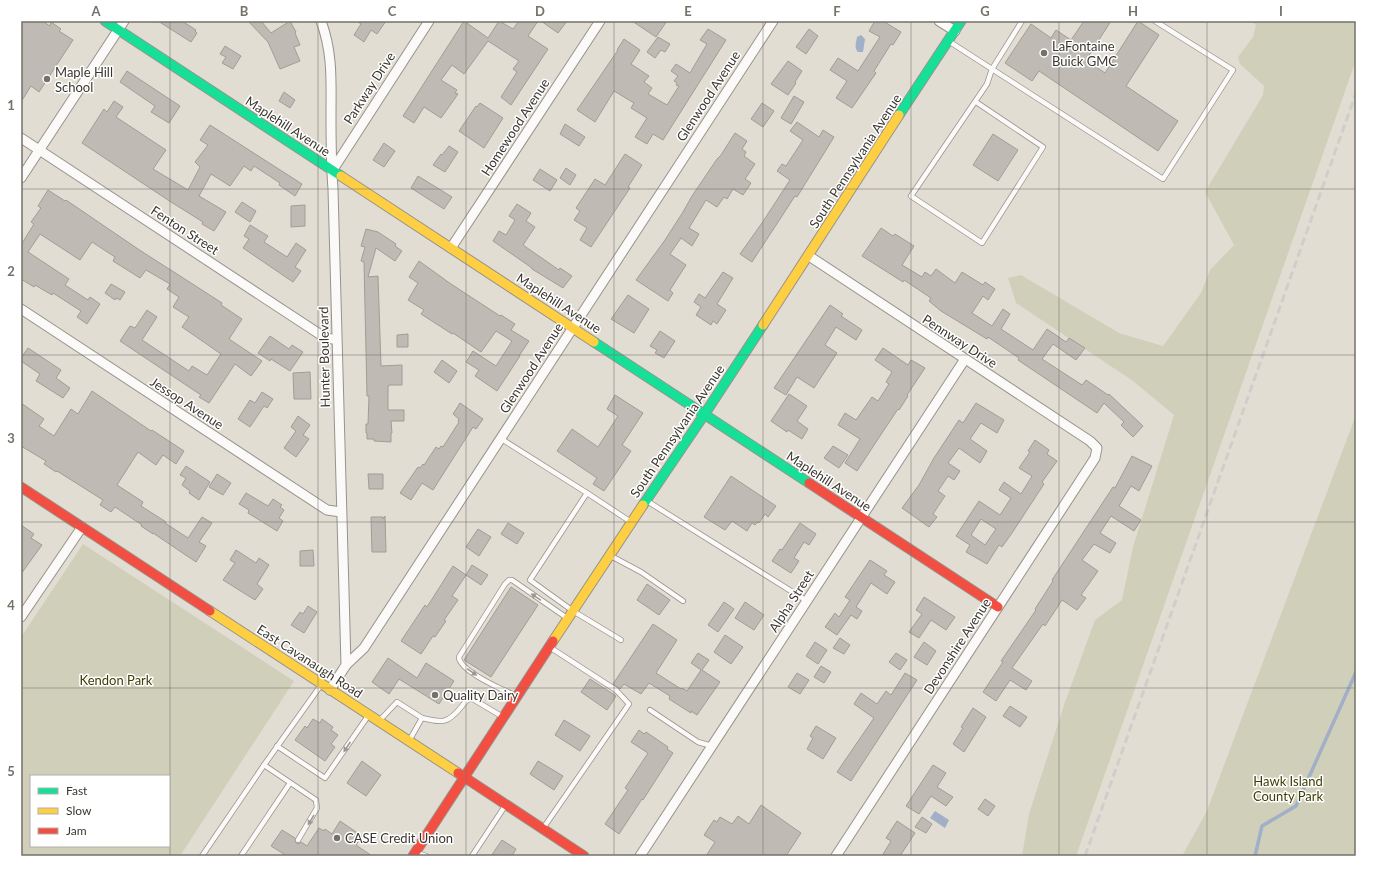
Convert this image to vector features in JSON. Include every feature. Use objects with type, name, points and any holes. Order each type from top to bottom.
[{"type":"street","name":"Maplehill Avenue","points":[[105,21],[998,607]]},
{"type":"street","points":[[21,178],[124,21]]},
{"type":"street","name":"Hunter Boulevard","points":[[321,21],[327,37],[331,61],[336,340],[346,665]]},
{"type":"street","name":"Parkway Drive","points":[[332,170],[429,21]]},
{"type":"street","name":"Homewood Avenue","points":[[451,248],[600,21]]},
{"type":"street","name":"Glenwood Avenue","points":[[346,665],[364,648],[773,21]]},
{"type":"street","points":[[939,21],[955,31]]},
{"type":"street","name":"South Pennsylvania Avenue","points":[[414,854],[631,522],[809,256],[962,21]]},
{"type":"street","name":"Fenton Street","points":[[21,138],[324,336],[336,340]]},
{"type":"street","name":"Pennway Drive","points":[[809,256],[1090,441],[1097,448]]},
{"type":"street","name":"Jessop Avenue","points":[[21,309],[327,510],[341,512]]},
{"type":"street","name":"Alpha Street","points":[[640,856],[965,359]]},
{"type":"street","name":"Devonshire Avenue","points":[[836,856],[1095,458],[1097,448]]},
{"type":"street","name":"East Cavanaugh Road","points":[[21,487],[584,856]]},
{"type":"street","points":[[21,617],[82,527]]},
{"type":"street","points":[[330,690],[346,665]]},
{"type":"lane","points":[[976,102],[1043,147],[982,243],[911,196],[976,102],[987,84],[992,69],[1022,21]]},
{"type":"lane","points":[[949,41],[1163,179],[1233,70],[1155,21]]},
{"type":"lane","points":[[500,438],[631,522]]},
{"type":"lane","points":[[571,615],[530,580],[587,493]]},
{"type":"lane","points":[[646,500],[807,601]]},
{"type":"lane","points":[[610,555],[641,572],[683,601]]},
{"type":"lane","points":[[517,697],[486,682],[463,665],[459,660],[459,657],[509,580],[512,580],[571,615],[621,640]]},
{"type":"lane","points":[[543,829],[629,704],[616,690],[550,647]]},
{"type":"lane","points":[[202,856],[277,746],[322,684]]},
{"type":"lane","points":[[379,721],[397,702],[422,718],[439,722],[449,720],[456,714],[467,699],[471,698],[504,718]]},
{"type":"lane","points":[[650,710],[698,742],[712,746]]},
{"type":"lane","points":[[277,746],[325,778],[368,714]]},
{"type":"lane","points":[[409,741],[422,718]]},
{"type":"lane","points":[[264,765],[316,800],[317,808],[298,840]]},
{"type":"lane","points":[[241,856],[290,783]]},
{"type":"lane","points":[[472,856],[506,804]]},
{"type":"lane","points":[[414,854],[426,856]]},
{"type":"green space","points":[[1250,21],[1356,21],[1356,60],[1076,856],[1022,856],[1029,814],[1065,702],[1095,620],[1122,600],[1133,547],[1174,415],[1133,381],[1016,303],[1008,278],[1021,275],[1119,333],[1163,346],[1201,293],[1210,270],[1234,245],[1205,192],[1263,95],[1264,86],[1240,64],[1238,57],[1253,37],[1256,25]]},
{"type":"green space","name":"Hawk Island County Park","points":[[1356,415],[1356,856],[1182,856],[1206,813]]},
{"type":"green space","name":"Kendon Park","points":[[83,544],[294,681],[180,856],[21,856],[21,637]]},
{"type":"water","points":[[861,35],[865,39],[863,52],[858,52],[856,41],[857,37]]},
{"type":"water","points":[[935,811],[949,820],[945,828],[930,818]]},
{"type":"building","points":[[21,21],[42,21],[50,26],[51,22],[61,29],[59,31],[73,40],[39,92],[31,86],[21,102]]},
{"type":"building","points":[[158,21],[182,21],[196,30],[195,31],[197,33],[191,42]]},
{"type":"building","points":[[248,21],[261,21],[271,33],[290,21],[296,32],[295,33],[300,45],[294,47],[300,61],[280,69],[268,42]]},
{"type":"building","points":[[357,21],[386,21],[377,34],[371,30],[364,42],[354,35],[361,24]]},
{"type":"building","points":[[464,21],[488,38],[499,21],[513,29],[519,21],[538,21],[528,36],[548,49],[511,105],[501,97],[517,72],[513,69],[519,61],[488,41],[464,74],[452,65],[441,80],[457,90],[455,93],[458,94],[441,118],[424,107],[414,123],[403,116]]},
{"type":"building","points":[[541,21],[567,21],[558,33]]},
{"type":"building","points":[[632,21],[667,21],[656,37]]},
{"type":"building","points":[[875,21],[883,21],[901,32],[893,45],[891,44],[874,71],[876,73],[852,108],[836,98],[847,81],[830,70],[838,58],[858,71],[880,37],[869,31]]},
{"type":"building","points":[[1084,21],[1111,21],[1086,60],[1105,73],[1138,21],[1159,35],[1126,86],[1178,121],[1158,151],[1039,71],[1032,81],[1005,63],[1031,24],[1051,38],[1056,30],[1071,40]]},
{"type":"building","points":[[708,29],[726,40],[663,140],[653,134],[647,144],[635,137],[647,118],[631,108],[634,103],[614,91],[595,122],[577,110],[624,39],[640,50],[631,64],[649,76],[644,82],[652,88],[648,94],[667,105],[679,86],[676,85],[677,83],[674,81],[678,76],[671,71],[676,64],[690,73],[707,44],[700,40]]},
{"type":"building","points":[[809,29],[818,36],[806,54],[796,47]]},
{"type":"building","points":[[658,37],[670,44],[665,52],[661,50],[655,58],[647,52]]},
{"type":"building","points":[[225,46],[241,56],[233,69],[222,63],[226,57],[220,54]]},
{"type":"building","points":[[788,61],[802,71],[788,95],[771,84]]},
{"type":"building","points":[[127,71],[180,106],[169,123],[151,112],[155,106],[120,82]]},
{"type":"building","points":[[284,92],[295,100],[290,108],[279,101]]},
{"type":"building","points":[[794,96],[804,102],[791,124],[781,118]]},
{"type":"building","points":[[114,101],[123,107],[116,117],[166,150],[153,169],[188,190],[200,167],[195,162],[208,145],[200,140],[210,125],[302,184],[295,196],[279,185],[280,183],[254,166],[251,171],[244,166],[230,186],[211,174],[199,196],[226,212],[214,231],[202,224],[203,222],[82,143],[104,109],[107,112]]},
{"type":"building","points":[[480,103],[503,118],[484,148],[459,131],[476,106],[477,107]]},
{"type":"building","points":[[762,103],[774,111],[763,127],[751,119]]},
{"type":"building","points":[[797,122],[819,137],[823,130],[834,137],[797,197],[795,196],[752,262],[740,254],[790,180],[777,171],[782,164],[786,166],[803,140],[790,131]]},
{"type":"building","points":[[565,124],[585,137],[579,146],[560,134]]},
{"type":"building","points":[[735,133],[747,141],[742,149],[746,152],[744,156],[755,164],[745,179],[751,183],[743,195],[733,189],[727,199],[724,197],[717,207],[706,200],[689,228],[699,234],[692,246],[681,238],[670,254],[686,265],[670,290],[673,293],[668,301],[636,280],[665,240],[692,196]]},
{"type":"building","points":[[993,134],[1018,150],[998,181],[973,165]]},
{"type":"building","points":[[384,143],[395,151],[384,167],[373,160]]},
{"type":"building","points":[[449,146],[458,152],[445,172],[433,165]]},
{"type":"building","points":[[625,154],[642,165],[628,187],[630,188],[591,247],[580,240],[587,228],[574,220],[580,211],[576,208],[595,179],[605,185]]},
{"type":"building","points":[[566,168],[576,175],[570,185],[560,178]]},
{"type":"building","points":[[540,169],[557,180],[550,191],[533,180]]},
{"type":"building","points":[[418,176],[452,197],[444,209],[411,188]]},
{"type":"building","points":[[48,190],[65,201],[66,200],[141,251],[222,303],[221,305],[242,319],[229,339],[262,361],[251,376],[235,364],[209,403],[199,397],[201,395],[120,341],[130,326],[135,328],[147,310],[157,317],[142,340],[189,371],[192,366],[207,375],[221,354],[182,327],[189,317],[173,307],[179,297],[167,289],[170,284],[146,270],[140,278],[113,261],[115,257],[92,242],[80,260],[40,234],[28,252],[69,279],[65,285],[88,300],[90,297],[100,304],[87,324],[77,317],[81,311],[53,293],[52,295],[21,279],[21,245],[34,224],[31,222],[41,208],[38,206]]},
{"type":"building","points":[[242,202],[256,211],[250,222],[235,212]]},
{"type":"building","points":[[517,204],[531,213],[526,221],[535,227],[523,245],[559,270],[560,268],[572,276],[563,288],[532,269],[493,241],[499,231],[506,235],[515,220],[509,216]]},
{"type":"building","points":[[305,205],[305,226],[291,227],[291,206]]},
{"type":"building","points":[[250,225],[268,236],[264,242],[287,257],[296,243],[306,250],[295,267],[301,271],[293,282],[243,248],[249,239],[244,236]]},
{"type":"building","points":[[881,228],[893,236],[895,234],[914,246],[902,265],[922,277],[925,272],[931,276],[936,269],[955,283],[962,272],[983,285],[985,282],[995,289],[988,300],[983,296],[972,313],[992,326],[1003,309],[1010,314],[1001,329],[1033,350],[1047,329],[1066,342],[1069,338],[1085,348],[1076,360],[1053,344],[1042,359],[1082,385],[1086,380],[1108,395],[1109,394],[1143,426],[1133,437],[1121,425],[1124,422],[1104,403],[1097,413],[1018,360],[1019,358],[988,337],[987,339],[941,311],[929,301],[931,298],[904,280],[903,282],[862,256]]},
{"type":"building","points":[[366,229],[378,232],[396,244],[395,246],[402,251],[395,261],[376,248],[368,277],[378,276],[381,366],[402,365],[402,385],[388,386],[388,410],[404,410],[404,421],[391,421],[391,442],[367,439],[366,433],[366,424],[368,424],[369,396],[367,396],[364,262],[361,261],[365,247],[361,246]]},
{"type":"building","points":[[419,261],[451,284],[515,324],[511,330],[529,341],[497,391],[475,376],[479,370],[466,362],[473,351],[496,366],[512,341],[496,331],[481,352],[421,314],[424,310],[408,300],[418,283],[409,277]]},
{"type":"building","points":[[723,272],[733,278],[717,304],[726,310],[717,324],[713,321],[711,325],[696,315],[701,307],[694,302],[699,294],[705,298]]},
{"type":"building","points":[[111,284],[125,292],[120,300],[116,298],[115,300],[105,293]]},
{"type":"building","points":[[628,295],[649,309],[634,333],[611,319]]},
{"type":"building","points":[[830,305],[843,314],[841,316],[862,330],[856,340],[836,327],[825,345],[837,353],[814,388],[797,377],[786,395],[774,388]]},
{"type":"building","points":[[660,331],[675,341],[664,358],[655,353],[657,350],[650,346]]},
{"type":"building","points":[[408,334],[408,347],[397,347],[397,335]]},
{"type":"building","points":[[270,336],[289,349],[292,345],[303,352],[290,371],[258,353]]},
{"type":"building","points":[[28,348],[61,370],[56,378],[70,388],[63,398],[36,381],[40,374],[21,361],[21,358]]},
{"type":"building","points":[[883,348],[908,365],[911,360],[925,368],[899,410],[898,409],[857,471],[845,463],[860,439],[838,425],[845,413],[856,420],[872,397],[878,401],[889,384],[886,382],[892,372],[875,360]]},
{"type":"building","points":[[442,360],[457,371],[449,383],[434,372]]},
{"type":"building","points":[[310,372],[311,399],[294,399],[293,373]]},
{"type":"building","points":[[92,391],[151,431],[152,430],[184,451],[176,464],[163,455],[156,465],[138,452],[117,485],[143,502],[141,506],[188,538],[202,517],[212,523],[199,542],[206,546],[196,562],[115,507],[111,512],[100,505],[103,500],[57,471],[56,472],[44,464],[46,461],[21,446],[21,403],[44,419],[39,426],[54,436],[71,409],[78,414]]},
{"type":"building","points":[[262,392],[273,399],[267,408],[264,406],[250,427],[238,419],[250,400],[255,403]]},
{"type":"building","points":[[789,394],[807,406],[797,421],[808,429],[802,439],[788,430],[787,432],[771,421]]},
{"type":"building","points":[[615,395],[643,413],[622,445],[631,451],[604,491],[593,484],[597,478],[557,451],[572,429],[598,447],[618,416],[607,409]]},
{"type":"building","points":[[460,403],[483,419],[476,429],[473,427],[433,490],[422,483],[411,500],[400,493],[418,467],[420,468],[423,464],[424,465],[436,447],[439,449],[441,446],[443,447],[459,422],[459,419],[453,414]]},
{"type":"building","points":[[976,403],[1004,420],[997,433],[981,423],[970,439],[987,451],[980,463],[959,448],[948,463],[960,471],[954,480],[948,476],[938,491],[945,496],[933,514],[937,517],[929,527],[902,508],[919,485],[934,458],[959,420],[963,423]]},
{"type":"building","points":[[298,416],[310,425],[303,435],[309,439],[296,457],[284,448],[296,431],[291,427]]},
{"type":"building","points":[[1035,440],[1049,450],[1047,454],[1057,461],[1042,482],[1044,484],[1012,533],[1002,547],[999,545],[987,564],[966,552],[970,545],[956,536],[979,501],[1000,515],[1011,498],[999,490],[1004,482],[1021,494],[1032,476],[1019,468],[1030,452],[1028,451]],"holes":[[[981,519],[996,529],[985,545],[971,535]]]},
{"type":"building","points":[[833,446],[848,455],[839,468],[824,458]]},
{"type":"building","points":[[1132,456],[1152,466],[1139,491],[1131,486],[1119,506],[1141,520],[1134,531],[1111,516],[1100,533],[1116,543],[1110,553],[1094,544],[1082,560],[1098,571],[1081,595],[1086,598],[1077,610],[1062,600],[1045,626],[1043,624],[1012,668],[1032,681],[1026,690],[1010,680],[996,701],[983,692],[1003,662],[1001,661],[1036,610],[1035,609],[1053,581],[1052,580],[1113,487],[1115,488]]},
{"type":"building","points":[[186,466],[210,482],[199,500],[189,493],[190,491],[182,485],[186,478],[180,475]]},
{"type":"building","points":[[217,474],[231,483],[223,495],[209,487]]},
{"type":"building","points":[[368,474],[383,474],[383,489],[369,489]]},
{"type":"building","points":[[731,476],[776,506],[768,517],[765,514],[759,523],[758,522],[755,525],[752,523],[747,531],[732,521],[725,530],[704,517]]},
{"type":"building","points":[[246,493],[268,506],[273,499],[282,505],[280,507],[284,510],[279,518],[283,521],[277,531],[248,513],[249,510],[239,504]]},
{"type":"building","points":[[385,516],[386,552],[372,552],[371,517],[383,517],[383,519]]},
{"type":"building","points":[[508,523],[524,533],[517,544],[501,534]]},
{"type":"building","points":[[800,523],[816,534],[809,545],[804,542],[794,558],[799,561],[791,573],[772,561],[780,549],[782,550]]},
{"type":"building","points":[[21,525],[34,534],[31,538],[42,545],[21,574]]},
{"type":"building","points":[[478,529],[491,537],[479,556],[466,547]]},
{"type":"building","points":[[236,550],[256,563],[259,558],[269,565],[257,584],[263,589],[255,600],[223,580],[235,563],[230,560]]},
{"type":"building","points":[[313,550],[314,566],[300,566],[300,551]]},
{"type":"building","points":[[870,560],[887,571],[884,575],[895,582],[887,594],[871,583],[856,607],[862,611],[857,619],[851,615],[837,635],[825,627],[835,613],[839,617],[850,600],[845,597]]},
{"type":"building","points":[[472,565],[488,575],[481,585],[466,575]]},
{"type":"building","points":[[453,566],[466,575],[452,596],[458,600],[444,620],[446,621],[435,637],[433,636],[421,654],[401,641],[425,605],[427,607]]},
{"type":"building","points":[[647,584],[670,600],[659,615],[637,600]]},
{"type":"building","points":[[511,587],[538,605],[491,677],[464,660]]},
{"type":"building","points":[[924,597],[955,617],[946,630],[931,620],[919,638],[909,632],[922,614],[916,610]]},
{"type":"building","points":[[724,602],[734,609],[718,632],[708,625]]},
{"type":"building","points":[[745,602],[764,615],[754,630],[735,618]]},
{"type":"building","points":[[308,606],[317,612],[304,633],[291,625],[300,612],[303,614]]},
{"type":"building","points":[[653,624],[677,640],[656,673],[681,689],[682,688],[687,691],[701,670],[691,663],[698,653],[709,660],[702,670],[720,682],[697,715],[691,711],[691,713],[669,699],[670,696],[649,683],[641,694],[624,684],[620,689],[613,684]]},
{"type":"building","points":[[725,635],[743,647],[731,664],[714,652]]},
{"type":"building","points":[[840,638],[850,645],[844,654],[833,648]]},
{"type":"building","points":[[815,642],[827,650],[818,664],[806,656]]},
{"type":"building","points":[[924,642],[936,651],[927,665],[914,657]]},
{"type":"building","points":[[896,653],[907,660],[900,670],[889,662]]},
{"type":"building","points":[[388,658],[417,678],[426,663],[454,681],[439,704],[399,679],[389,694],[372,682]]},
{"type":"building","points":[[821,666],[831,672],[824,683],[814,677]]},
{"type":"building","points":[[797,673],[809,680],[800,694],[788,687]]},
{"type":"building","points":[[905,673],[917,680],[851,781],[837,772],[874,718],[854,704],[861,693],[877,704],[886,691],[891,695]]},
{"type":"building","points":[[590,679],[616,696],[607,710],[581,692]]},
{"type":"building","points":[[1010,706],[1027,717],[1020,727],[1003,716]]},
{"type":"building","points":[[973,708],[986,717],[964,752],[953,744],[963,728],[961,727]]},
{"type":"building","points":[[313,719],[320,723],[322,719],[333,727],[331,730],[338,735],[331,744],[335,747],[325,761],[295,740],[305,726],[307,728]]},
{"type":"building","points":[[564,720],[590,736],[580,751],[555,735]]},
{"type":"building","points":[[816,726],[836,738],[823,759],[807,749],[813,738],[810,736]]},
{"type":"building","points":[[639,730],[644,734],[646,732],[668,747],[667,749],[673,753],[619,834],[605,824],[628,790],[625,788],[648,753],[631,742]]},
{"type":"building","points":[[362,761],[381,775],[366,796],[347,783]]},
{"type":"building","points":[[538,761],[563,776],[554,790],[530,774]]},
{"type":"building","points":[[933,765],[946,773],[937,787],[953,797],[946,806],[931,796],[919,814],[906,806]]},
{"type":"building","points":[[985,799],[995,806],[988,816],[978,809]]},
{"type":"building","points":[[761,805],[801,833],[786,856],[706,856],[715,842],[704,835],[714,820],[717,822],[720,817],[732,824],[738,816],[749,824]]},
{"type":"building","points":[[922,817],[932,824],[926,833],[915,827]]},
{"type":"building","name":"CASE Credit Union","points":[[340,821],[362,836],[356,845],[372,856],[287,856],[271,846],[282,830],[295,838],[296,843],[298,844],[301,842],[307,846],[319,828],[324,831],[325,829],[332,834]]},
{"type":"building","points":[[897,821],[915,833],[900,856],[882,856],[891,841],[886,838]]},
{"type":"building","points":[[502,840],[516,849],[512,856],[491,856]]},
{"type":"waterway","points":[[1255,856],[1262,826],[1296,806],[1356,672]]},
{"type":"railway","points":[[1085,856],[1356,93]]},
{"type":"traffic: fast","points":[[105,21],[341,176]]},
{"type":"traffic: fast","points":[[899,115],[961,21]]},
{"type":"traffic: fast","points":[[643,505],[763,325]]},
{"type":"traffic: fast","points":[[594,342],[809,483]]},
{"type":"traffic: slow","points":[[763,325],[899,115]]},
{"type":"traffic: slow","points":[[341,176],[594,342]]},
{"type":"traffic: slow","points":[[553,641],[643,505]]},
{"type":"traffic: slow","points":[[210,611],[458,773]]},
{"type":"traffic: jam","points":[[809,483],[998,607]]},
{"type":"traffic: jam","points":[[21,487],[210,611]]},
{"type":"traffic: jam","points":[[413,856],[553,641]]},
{"type":"traffic: jam","points":[[458,773],[584,856]]},
{"type":"place","name":"LaFontaine Buick GMC","points":[[1044,53]]},
{"type":"place","name":"Maple Hill School","points":[[47,79]]},
{"type":"place","name":"Quality Dairy","points":[[435,695]]},
{"type":"place","name":"CASE Credit Union","points":[[337,838]]}]
